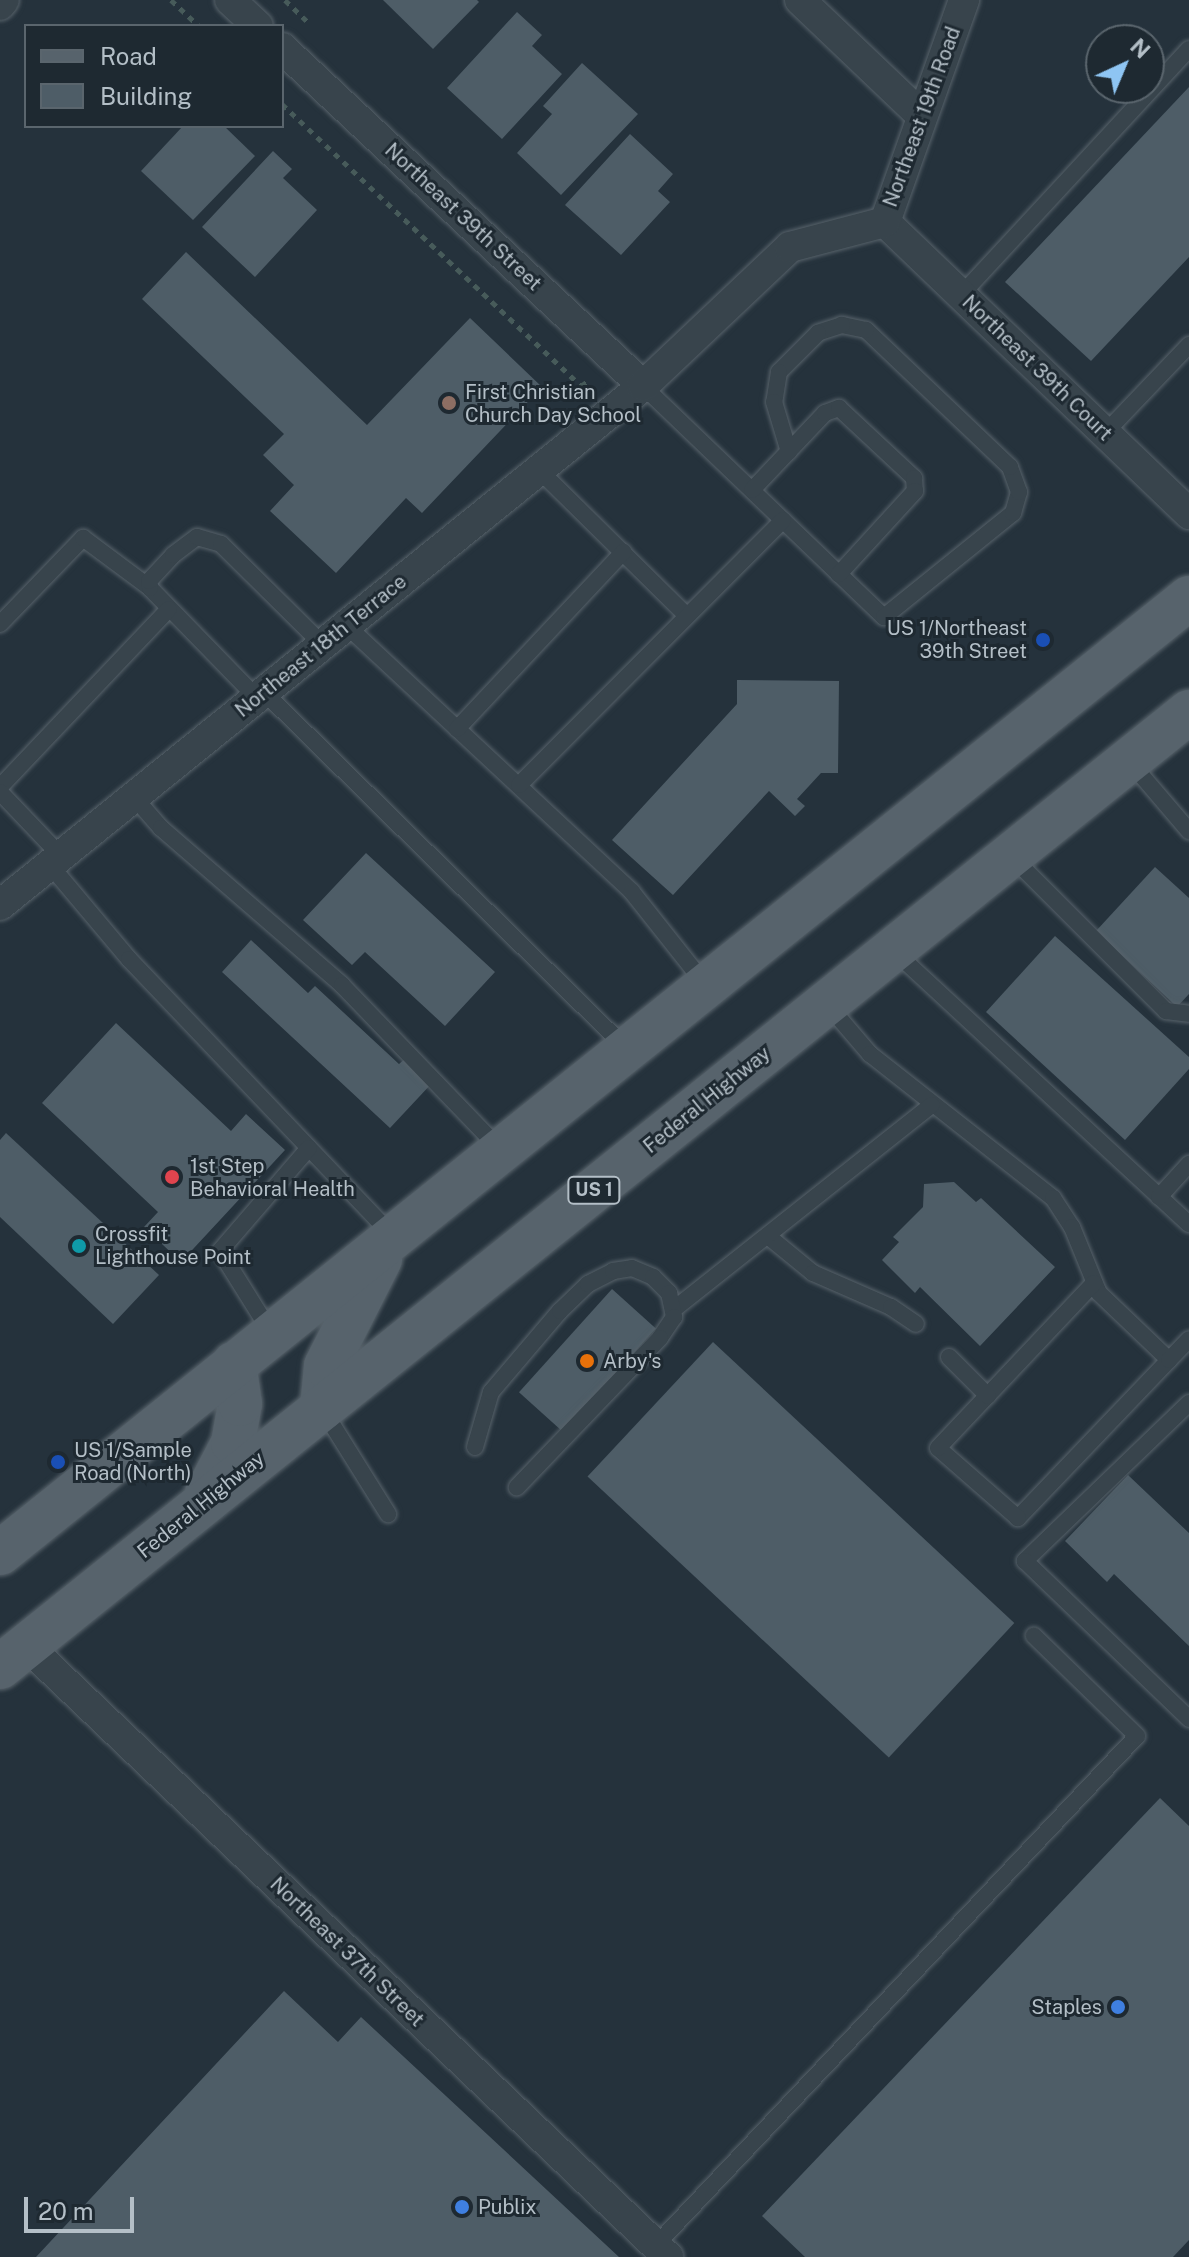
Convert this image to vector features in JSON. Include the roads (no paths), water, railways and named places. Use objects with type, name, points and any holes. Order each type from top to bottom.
[{"type":"main road","points":[[3,1546],[1189,598]]},
{"type":"main road","name":"Federal Highway","points":[[13,1657],[1189,712]]},
{"type":"main road","points":[[322,1408],[330,1354],[393,1236]]},
{"type":"main road","points":[[201,1506],[233,1443],[240,1404],[234,1363]]},
{"type":"street","points":[[0,5],[4,0]]},
{"type":"street","points":[[230,0],[256,24]]},
{"type":"street","points":[[800,0],[922,116]]},
{"type":"street","name":"Northeast 19th Road","points":[[643,386],[790,247],[885,222],[964,0]]},
{"type":"street","name":"Northeast 39th Street","points":[[284,50],[643,386]]},
{"type":"street","name":"Northeast 39th Court","points":[[885,222],[1189,514]]},
{"type":"street","name":"Northeast 18th Terrace","points":[[0,905],[643,386]]},
{"type":"street","name":"Northeast 37th Street","points":[[13,1657],[662,2251]]},
{"type":"lane","points":[[961,295],[1189,49]]},
{"type":"lane","points":[[643,386],[884,617],[1013,513],[1019,492],[1010,467],[866,330],[842,325],[818,333],[779,372],[774,402],[789,452]]},
{"type":"lane","points":[[1105,433],[1189,345]]},
{"type":"lane","points":[[752,490],[825,413],[839,408],[914,478],[915,491],[839,574]]},
{"type":"lane","points":[[539,470],[686,615]]},
{"type":"lane","points":[[519,785],[783,520]]},
{"type":"lane","points":[[150,588],[149,581],[173,555],[197,537],[207,536],[263,581],[323,645]]},
{"type":"lane","points":[[0,624],[83,538],[150,588],[627,1049]]},
{"type":"lane","points":[[457,729],[623,552]]},
{"type":"lane","points":[[169,609],[0,789],[129,959],[393,1236]]},
{"type":"lane","points":[[346,625],[632,892],[706,985]]},
{"type":"lane","points":[[1129,760],[1189,831]]},
{"type":"lane","points":[[134,797],[161,828],[342,985],[501,1150]]},
{"type":"lane","points":[[1010,856],[1166,1011],[1189,1014]]},
{"type":"lane","points":[[893,950],[1189,1224]]},
{"type":"lane","points":[[827,1003],[860,1046],[1053,1198],[1072,1227],[1094,1283],[1169,1360]]},
{"type":"lane","points":[[517,1487],[660,1338],[673,1310],[932,1105]]},
{"type":"lane","points":[[271,1333],[220,1251],[309,1148]]},
{"type":"lane","points":[[1159,1197],[1189,1164]]},
{"type":"lane","points":[[769,1237],[813,1273],[891,1307],[916,1324]]},
{"type":"lane","points":[[475,1447],[491,1392],[588,1284],[632,1268],[653,1277],[669,1293],[673,1310]]},
{"type":"lane","points":[[1094,1283],[938,1448],[1018,1518],[1189,1339]]},
{"type":"lane","points":[[949,1357],[988,1396]]},
{"type":"lane","points":[[1189,1403],[1025,1561],[1189,1719]]},
{"type":"lane","points":[[322,1408],[388,1514]]},
{"type":"lane","points":[[662,2251],[1137,1736],[1034,1636]]},
{"type":"place","name":"First Christian Church Day School","points":[[449,403]]},
{"type":"place","name":"US 1/Northeast 39th Street","points":[[1043,640]]},
{"type":"place","name":"1st Step Behavioral Health","points":[[172,1177]]},
{"type":"place","name":"Crossfit Lighthouse Point","points":[[79,1246]]},
{"type":"place","name":"Arby's","points":[[587,1361]]},
{"type":"place","name":"US 1/Sample Road (North)","points":[[58,1462]]},
{"type":"place","name":"Staples","points":[[1118,2007]]},
{"type":"place","name":"Publix","points":[[462,2207]]}]
